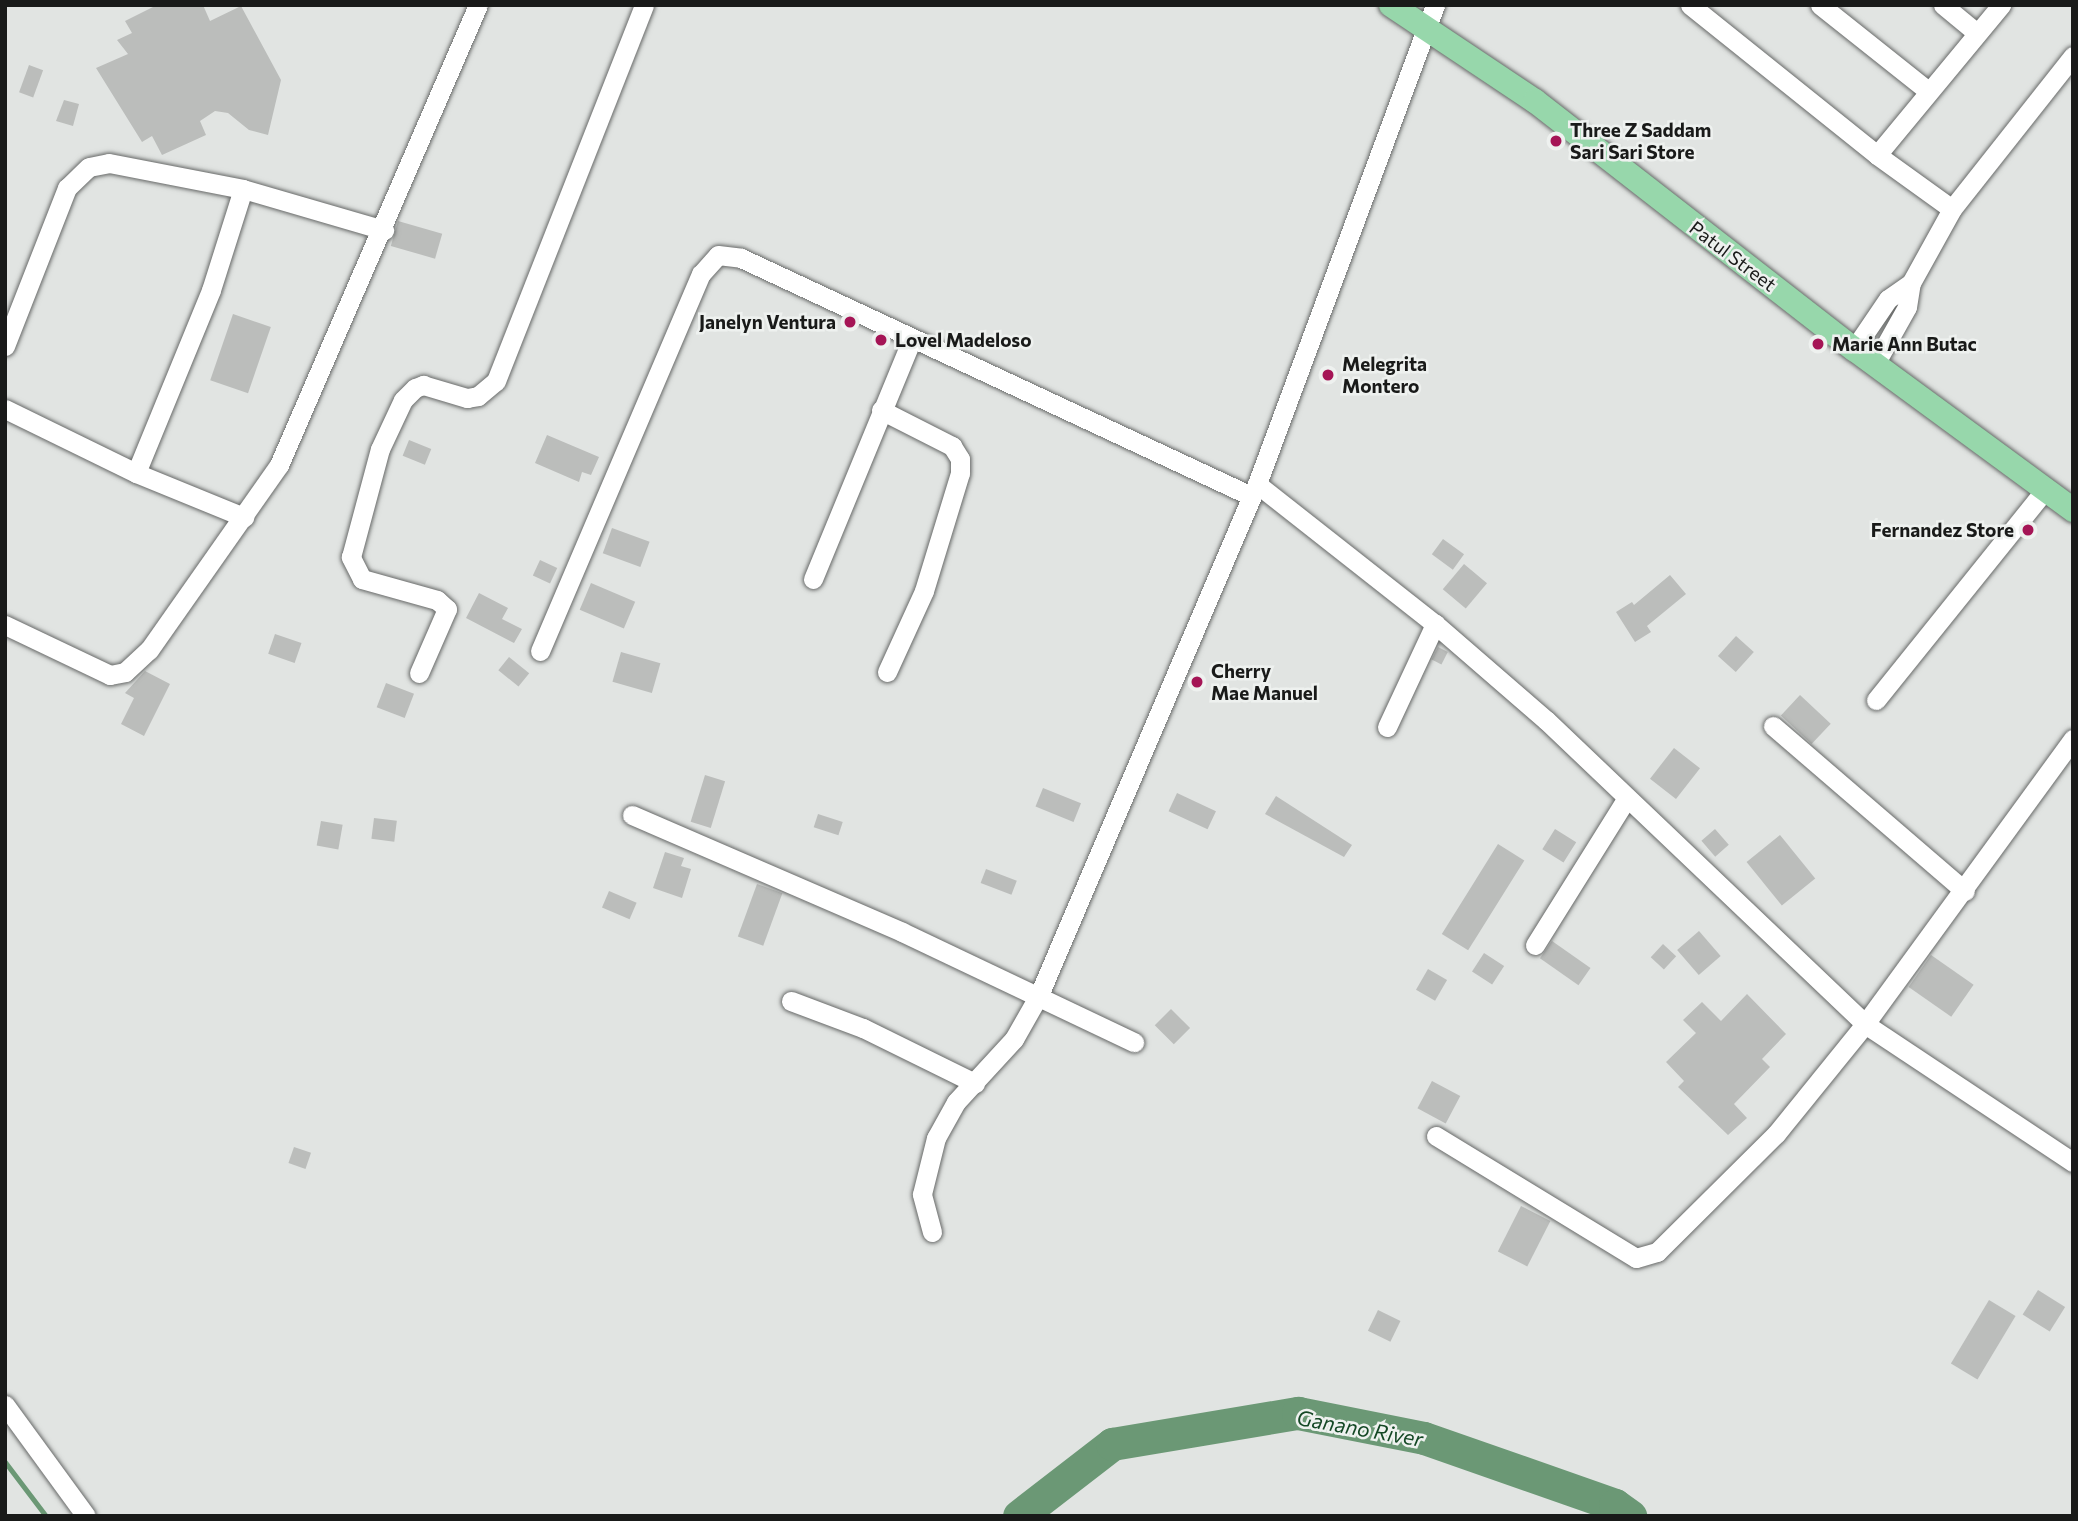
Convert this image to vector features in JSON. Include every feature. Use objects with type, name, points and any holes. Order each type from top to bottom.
[{"type":"main road","name":"Patul Street","points":[[1391,5],[1431,15],[1535,100],[1854,349],[2073,510]]},
{"type":"street","points":[[5,625],[110,676],[125,672],[149,650],[279,465],[384,230],[478,5]]},
{"type":"street","points":[[419,673],[447,609],[437,600],[362,579],[351,557],[380,449],[403,400],[415,388],[423,385],[467,398],[478,397],[496,381],[644,5]]},
{"type":"street","points":[[1690,5],[1877,155],[1952,209]]},
{"type":"street","points":[[1820,5],[1928,91]]},
{"type":"street","points":[[1942,5],[1976,33]]},
{"type":"street","points":[[1877,155],[2001,5]]},
{"type":"street","points":[[932,1232],[922,1194],[928,1166],[956,1102],[1014,1039],[1039,995],[1253,489],[1431,15]]},
{"type":"street","points":[[1875,364],[1907,307],[1911,283],[1952,209],[2073,55]]},
{"type":"street","points":[[5,346],[67,188],[89,167],[109,163],[243,190],[384,230]]},
{"type":"street","points":[[136,473],[211,290],[243,190]]},
{"type":"street","points":[[540,651],[701,274],[712,260],[726,254],[741,258],[912,339],[1253,489],[1435,624],[1546,720],[1865,1024],[2073,1162]]},
{"type":"street","points":[[1854,349],[1888,299],[1911,283]]},
{"type":"street","points":[[813,579],[912,339]]},
{"type":"street","points":[[5,408],[136,473],[244,517]]},
{"type":"street","points":[[881,410],[952,446],[960,458],[960,473],[924,591],[887,673]]},
{"type":"street","points":[[1876,700],[2044,491]]},
{"type":"street","points":[[1387,727],[1435,624]]},
{"type":"street","points":[[1773,726],[1965,891]]},
{"type":"street","points":[[1436,1136],[1636,1258],[1647,1257],[1673,1240],[1776,1134],[1865,1024],[1965,891],[2073,739]]},
{"type":"street","points":[[1535,945],[1627,798]]},
{"type":"street","points":[[632,815],[1039,995],[1134,1042]]},
{"type":"street","points":[[791,1001],[863,1028],[975,1083]]},
{"type":"street","points":[[5,1405],[86,1516]]},
{"type":"building","points":[[157,5],[203,5],[210,21],[241,6],[281,80],[268,135],[249,130],[228,113],[215,111],[200,121],[206,135],[162,155],[152,136],[142,142],[96,68],[128,54],[117,40],[132,33],[125,21]]},
{"type":"building","points":[[29,65],[43,70],[33,97],[19,92]]},
{"type":"building","points":[[64,100],[79,104],[73,126],[56,121]]},
{"type":"building","points":[[398,221],[442,234],[435,259],[391,246]]},
{"type":"building","points":[[233,314],[271,327],[248,393],[210,380]]},
{"type":"building","points":[[547,435],[599,457],[591,475],[582,472],[579,482],[535,463]]},
{"type":"building","points":[[409,440],[431,449],[425,465],[403,456]]},
{"type":"building","points":[[612,528],[650,542],[640,567],[603,553]]},
{"type":"building","points":[[1443,539],[1464,554],[1453,570],[1432,554]]},
{"type":"building","points":[[540,560],[557,568],[550,583],[533,575]]},
{"type":"building","points":[[1464,564],[1487,583],[1466,609],[1443,589]]},
{"type":"building","points":[[1670,575],[1686,594],[1647,626],[1651,632],[1635,642],[1616,612],[1632,602],[1634,605]]},
{"type":"building","points":[[591,583],[635,602],[624,628],[580,610]]},
{"type":"building","points":[[479,593],[508,608],[502,619],[522,629],[514,643],[466,618]]},
{"type":"building","points":[[275,634],[301,643],[295,663],[268,654]]},
{"type":"building","points":[[1736,636],[1754,652],[1736,672],[1718,656]]},
{"type":"building","points":[[1438,647],[1448,652],[1441,664],[1432,659]]},
{"type":"building","points":[[621,652],[660,663],[652,693],[612,682]]},
{"type":"building","points":[[509,657],[529,673],[519,687],[498,670]]},
{"type":"building","points":[[145,671],[170,684],[144,736],[121,724],[134,698],[125,693]]},
{"type":"building","points":[[386,683],[414,694],[405,718],[377,707]]},
{"type":"building","points":[[1800,695],[1831,724],[1812,744],[1781,715]]},
{"type":"building","points":[[1674,748],[1700,768],[1676,799],[1650,779]]},
{"type":"building","points":[[705,775],[725,781],[711,828],[691,822]]},
{"type":"building","points":[[1043,788],[1081,803],[1074,822],[1036,807]]},
{"type":"building","points":[[1177,793],[1216,811],[1208,829],[1169,811]]},
{"type":"building","points":[[1276,796],[1352,845],[1344,857],[1265,814]]},
{"type":"building","points":[[818,814],[843,822],[838,835],[814,827]]},
{"type":"building","points":[[374,818],[397,821],[394,842],[371,839]]},
{"type":"building","points":[[321,821],[343,825],[338,849],[317,846]]},
{"type":"building","points":[[1555,829],[1576,842],[1563,863],[1542,849]]},
{"type":"building","points":[[1715,829],[1729,845],[1715,857],[1701,841]]},
{"type":"building","points":[[1780,835],[1815,879],[1782,906],[1747,862]]},
{"type":"building","points":[[1498,844],[1524,860],[1468,950],[1442,934]]},
{"type":"building","points":[[665,852],[684,858],[681,866],[691,869],[682,898],[653,888]]},
{"type":"building","points":[[986,869],[1017,881],[1011,895],[981,883]]},
{"type":"building","points":[[757,884],[782,893],[763,946],[738,937]]},
{"type":"building","points":[[609,891],[637,903],[630,919],[602,908]]},
{"type":"building","points":[[1699,931],[1721,956],[1699,975],[1677,950]]},
{"type":"building","points":[[1552,941],[1591,968],[1578,985],[1540,958]]},
{"type":"building","points":[[1663,944],[1676,956],[1664,969],[1651,957]]},
{"type":"building","points":[[1484,953],[1504,966],[1492,985],[1472,971]]},
{"type":"building","points":[[1931,955],[1974,985],[1951,1017],[1909,987]]},
{"type":"building","points":[[1428,969],[1447,980],[1435,1001],[1416,990]]},
{"type":"building","points":[[1747,994],[1786,1034],[1762,1059],[1770,1067],[1734,1104],[1747,1118],[1728,1135],[1678,1087],[1684,1081],[1666,1062],[1696,1033],[1683,1020],[1702,1002],[1721,1021]]},
{"type":"building","points":[[1171,1009],[1190,1028],[1174,1044],[1155,1025]]},
{"type":"building","points":[[1432,1081],[1460,1096],[1446,1123],[1417,1108]]},
{"type":"building","points":[[294,1147],[311,1153],[305,1169],[288,1163]]},
{"type":"building","points":[[1521,1206],[1550,1221],[1527,1266],[1498,1251]]},
{"type":"building","points":[[2038,1290],[2065,1307],[2050,1332],[2023,1315]]},
{"type":"building","points":[[1989,1300],[2016,1316],[1977,1379],[1951,1363]]},
{"type":"building","points":[[1378,1310],[1400,1321],[1390,1342],[1368,1331]]},
{"type":"waterway","name":"Ganano River","points":[[1019,1516],[1112,1444],[1298,1413],[1424,1438],[1615,1505],[1630,1516]]},
{"type":"waterway","points":[[5,1462],[46,1516]]},
{"type":"place","name":"Three Z Saddam Sari Sari Store","points":[[1556,141]]},
{"type":"place","name":"Janelyn Ventura","points":[[850,322]]},
{"type":"place","name":"Lovel Madeloso","points":[[881,340]]},
{"type":"place","name":"Marie Ann Butac","points":[[1818,344]]},
{"type":"place","name":"Melegrita Montero","points":[[1328,375]]},
{"type":"place","name":"Fernandez Store","points":[[2028,530]]},
{"type":"place","name":"Cherry Mae Manuel","points":[[1197,682]]}]
